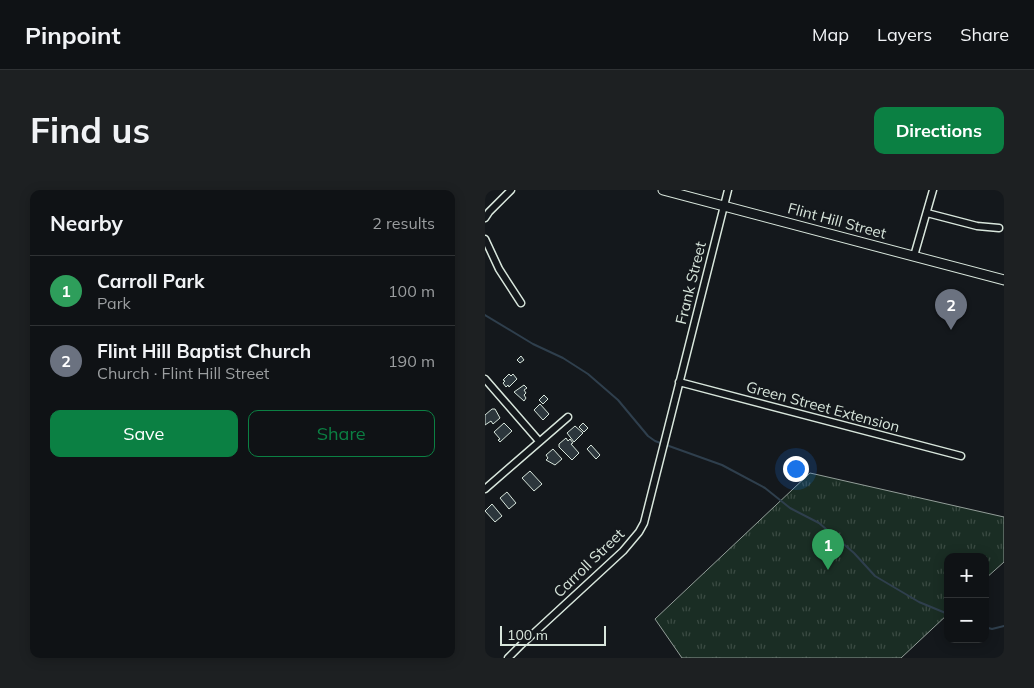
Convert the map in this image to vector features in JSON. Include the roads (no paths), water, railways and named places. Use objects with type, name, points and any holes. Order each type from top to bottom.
[{"type":"street","points":[[485,218],[511,190]]},
{"type":"street","name":"Flint Hill Street","points":[[663,190],[1004,280]]},
{"type":"street","name":"Frank Street","points":[[679,382],[728,190]]},
{"type":"street","points":[[914,256],[933,190]]},
{"type":"street","points":[[927,214],[977,226],[999,228]]},
{"type":"street","points":[[485,240],[499,269],[521,303]]},
{"type":"street","points":[[485,379],[539,441]]},
{"type":"street","name":"Carroll Street","points":[[508,658],[623,551],[639,532],[643,523],[679,382]]},
{"type":"street","name":"Green Street Extension","points":[[679,382],[961,456]]},
{"type":"street","points":[[485,488],[568,417]]},
{"type":"waterway","points":[[485,315],[588,374],[618,400],[648,436],[655,441],[722,465],[765,488],[790,508],[819,523],[854,553],[875,576],[919,602],[944,612]]},
{"type":"waterway","points":[[989,628],[1004,626]]},
{"type":"place","name":"Flint Hill Baptist Church","points":[[951,330]]},
{"type":"place","name":"Carroll Park","points":[[828,570]]}]
